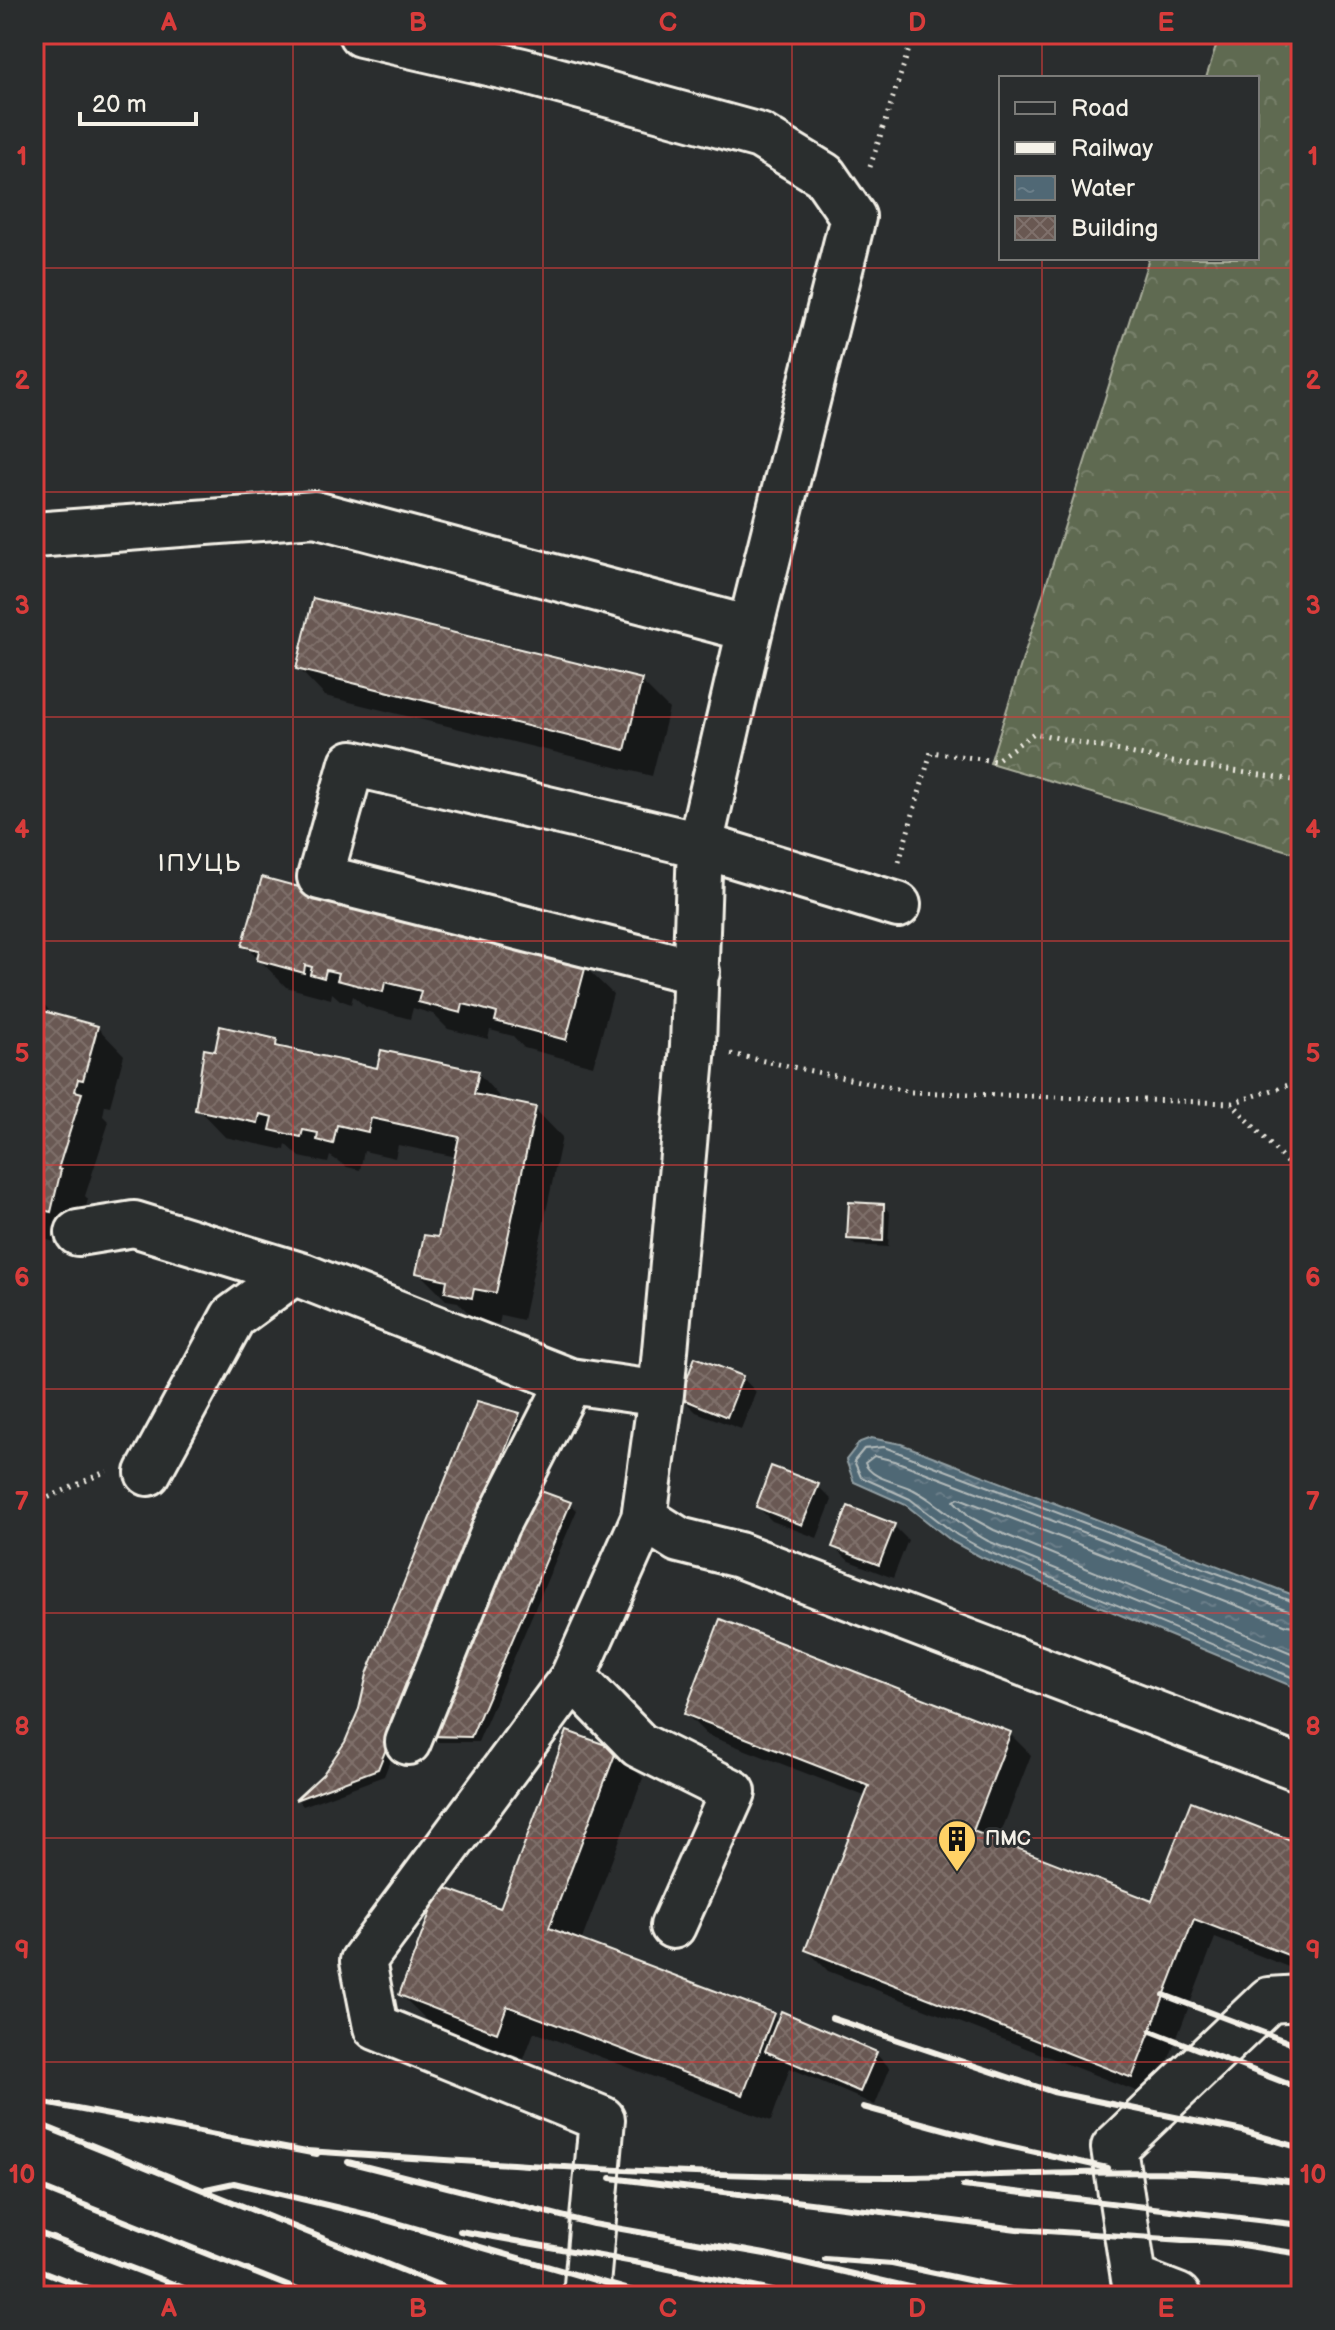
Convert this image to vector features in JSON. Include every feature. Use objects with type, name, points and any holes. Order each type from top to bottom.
[{"type":"street","points":[[361,34],[523,71],[760,136],[824,175],[853,217],[750,629],[700,845],[693,1046],[661,1394],[644,1518],[573,1677],[363,1961],[376,2027],[602,2119],[586,2296]]},
{"type":"street","points":[[34,535],[315,514],[750,629]]},
{"type":"street","points":[[697,972],[320,877],[352,763],[700,845],[893,903]]},
{"type":"street","points":[[78,1233],[134,1224],[293,1273],[570,1381],[661,1394]]},
{"type":"street","points":[[156,1459],[233,1317],[293,1273]]},
{"type":"street","points":[[408,1742],[496,1526],[570,1381]]},
{"type":"street","points":[[644,1518],[679,1540],[739,1555],[1301,1769]]},
{"type":"street","points":[[573,1677],[639,1745],[733,1792],[673,1926]]},
{"type":"street","points":[[1178,2296],[1134,2279],[1114,2148],[1269,2000],[1301,1998]]},
{"type":"path","points":[[853,217],[914,34]]},
{"type":"path","points":[[893,903],[931,752],[995,761],[1034,733],[1173,762],[1301,781]]},
{"type":"path","points":[[693,1046],[911,1092],[1232,1103],[1301,1081]]},
{"type":"path","points":[[1232,1103],[1301,1178]]},
{"type":"path","points":[[34,1504],[156,1459]]},
{"type":"green space","points":[[1220,34],[1301,34],[1301,855],[990,763],[1148,260],[1259,260],[1259,76],[1207,76]]},
{"type":"water","points":[[871,1438],[901,1444],[1301,1598],[1301,1690],[981,1557],[953,1542],[906,1505],[854,1482],[846,1460],[860,1442]]},
{"type":"building","points":[[313,598],[642,679],[625,750],[296,669]]},
{"type":"building","points":[[262,877],[586,965],[566,1040],[495,1021],[497,1013],[476,1007],[463,1004],[461,1013],[418,1002],[421,991],[385,982],[383,992],[337,980],[339,973],[326,970],[324,978],[310,974],[312,967],[305,965],[304,973],[257,960],[259,950],[242,946]]},
{"type":"building","points":[[43,1011],[98,1026],[83,1080],[78,1079],[75,1091],[82,1093],[58,1169],[61,1170],[51,1212],[34,1208],[34,1025],[39,1026]]},
{"type":"building","points":[[220,1026],[277,1039],[276,1046],[377,1068],[381,1050],[479,1071],[474,1094],[536,1107],[496,1293],[474,1289],[472,1298],[445,1292],[447,1280],[416,1273],[424,1235],[438,1237],[459,1137],[371,1118],[368,1132],[337,1125],[333,1144],[317,1140],[318,1133],[303,1130],[301,1137],[270,1130],[273,1117],[260,1114],[258,1123],[195,1110],[204,1049],[215,1051]]},
{"type":"building","points":[[849,1202],[884,1204],[883,1241],[847,1239]]},
{"type":"building","points":[[695,1357],[743,1376],[727,1417],[680,1398]]},
{"type":"building","points":[[477,1401],[520,1413],[378,1769],[295,1800],[323,1774],[345,1742],[359,1709],[367,1674]]},
{"type":"building","points":[[771,1466],[819,1484],[802,1525],[756,1507]]},
{"type":"building","points":[[530,1487],[571,1502],[471,1737],[429,1736]]},
{"type":"building","points":[[848,1506],[895,1524],[879,1565],[832,1547]]},
{"type":"building","name":"ПМС","points":[[720,1619],[1011,1732],[973,1831],[1152,1901],[1191,1801],[1301,1844],[1301,1960],[1194,1919],[1132,2078],[805,1950],[869,1786],[684,1714]]},
{"type":"building","points":[[567,1731],[617,1749],[549,1928],[774,2013],[743,2095],[507,2006],[497,2033],[399,1995],[440,1886],[500,1908]]},
{"type":"building","points":[[781,2011],[877,2052],[860,2092],[765,2051]]},
{"type":"railway","points":[[1164,1995],[1301,2047]]},
{"type":"railway","points":[[832,2018],[1053,2092],[1243,2131],[1301,2148]]},
{"type":"railway","points":[[1151,2031],[1301,2089]]},
{"type":"railway","points":[[34,2101],[317,2154]]},
{"type":"railway","points":[[863,2107],[995,2143],[1107,2168]]},
{"type":"railway","points":[[34,2122],[466,2296]]},
{"type":"railway","points":[[307,2151],[744,2175],[940,2177],[1147,2172],[1199,2173],[1301,2183]]},
{"type":"railway","points":[[348,2162],[593,2224],[765,2254],[949,2296]]},
{"type":"railway","points":[[611,2178],[1017,2229],[1228,2243],[1301,2254]]},
{"type":"railway","points":[[206,2189],[234,2183],[369,2215],[650,2296]]},
{"type":"railway","points":[[34,2185],[313,2296]]},
{"type":"railway","points":[[963,2186],[1301,2225]]},
{"type":"railway","points":[[34,2231],[205,2296]]},
{"type":"railway","points":[[460,2231],[645,2264],[796,2296]]},
{"type":"railway","points":[[825,2259],[892,2264],[1044,2296]]},
{"type":"railway","points":[[34,2268],[107,2296]]},
{"type":"place","name":"ПМС","points":[[957,1873]]},
{"type":"district","name":"ІПУЦЬ","points":[[200,863]]}]
